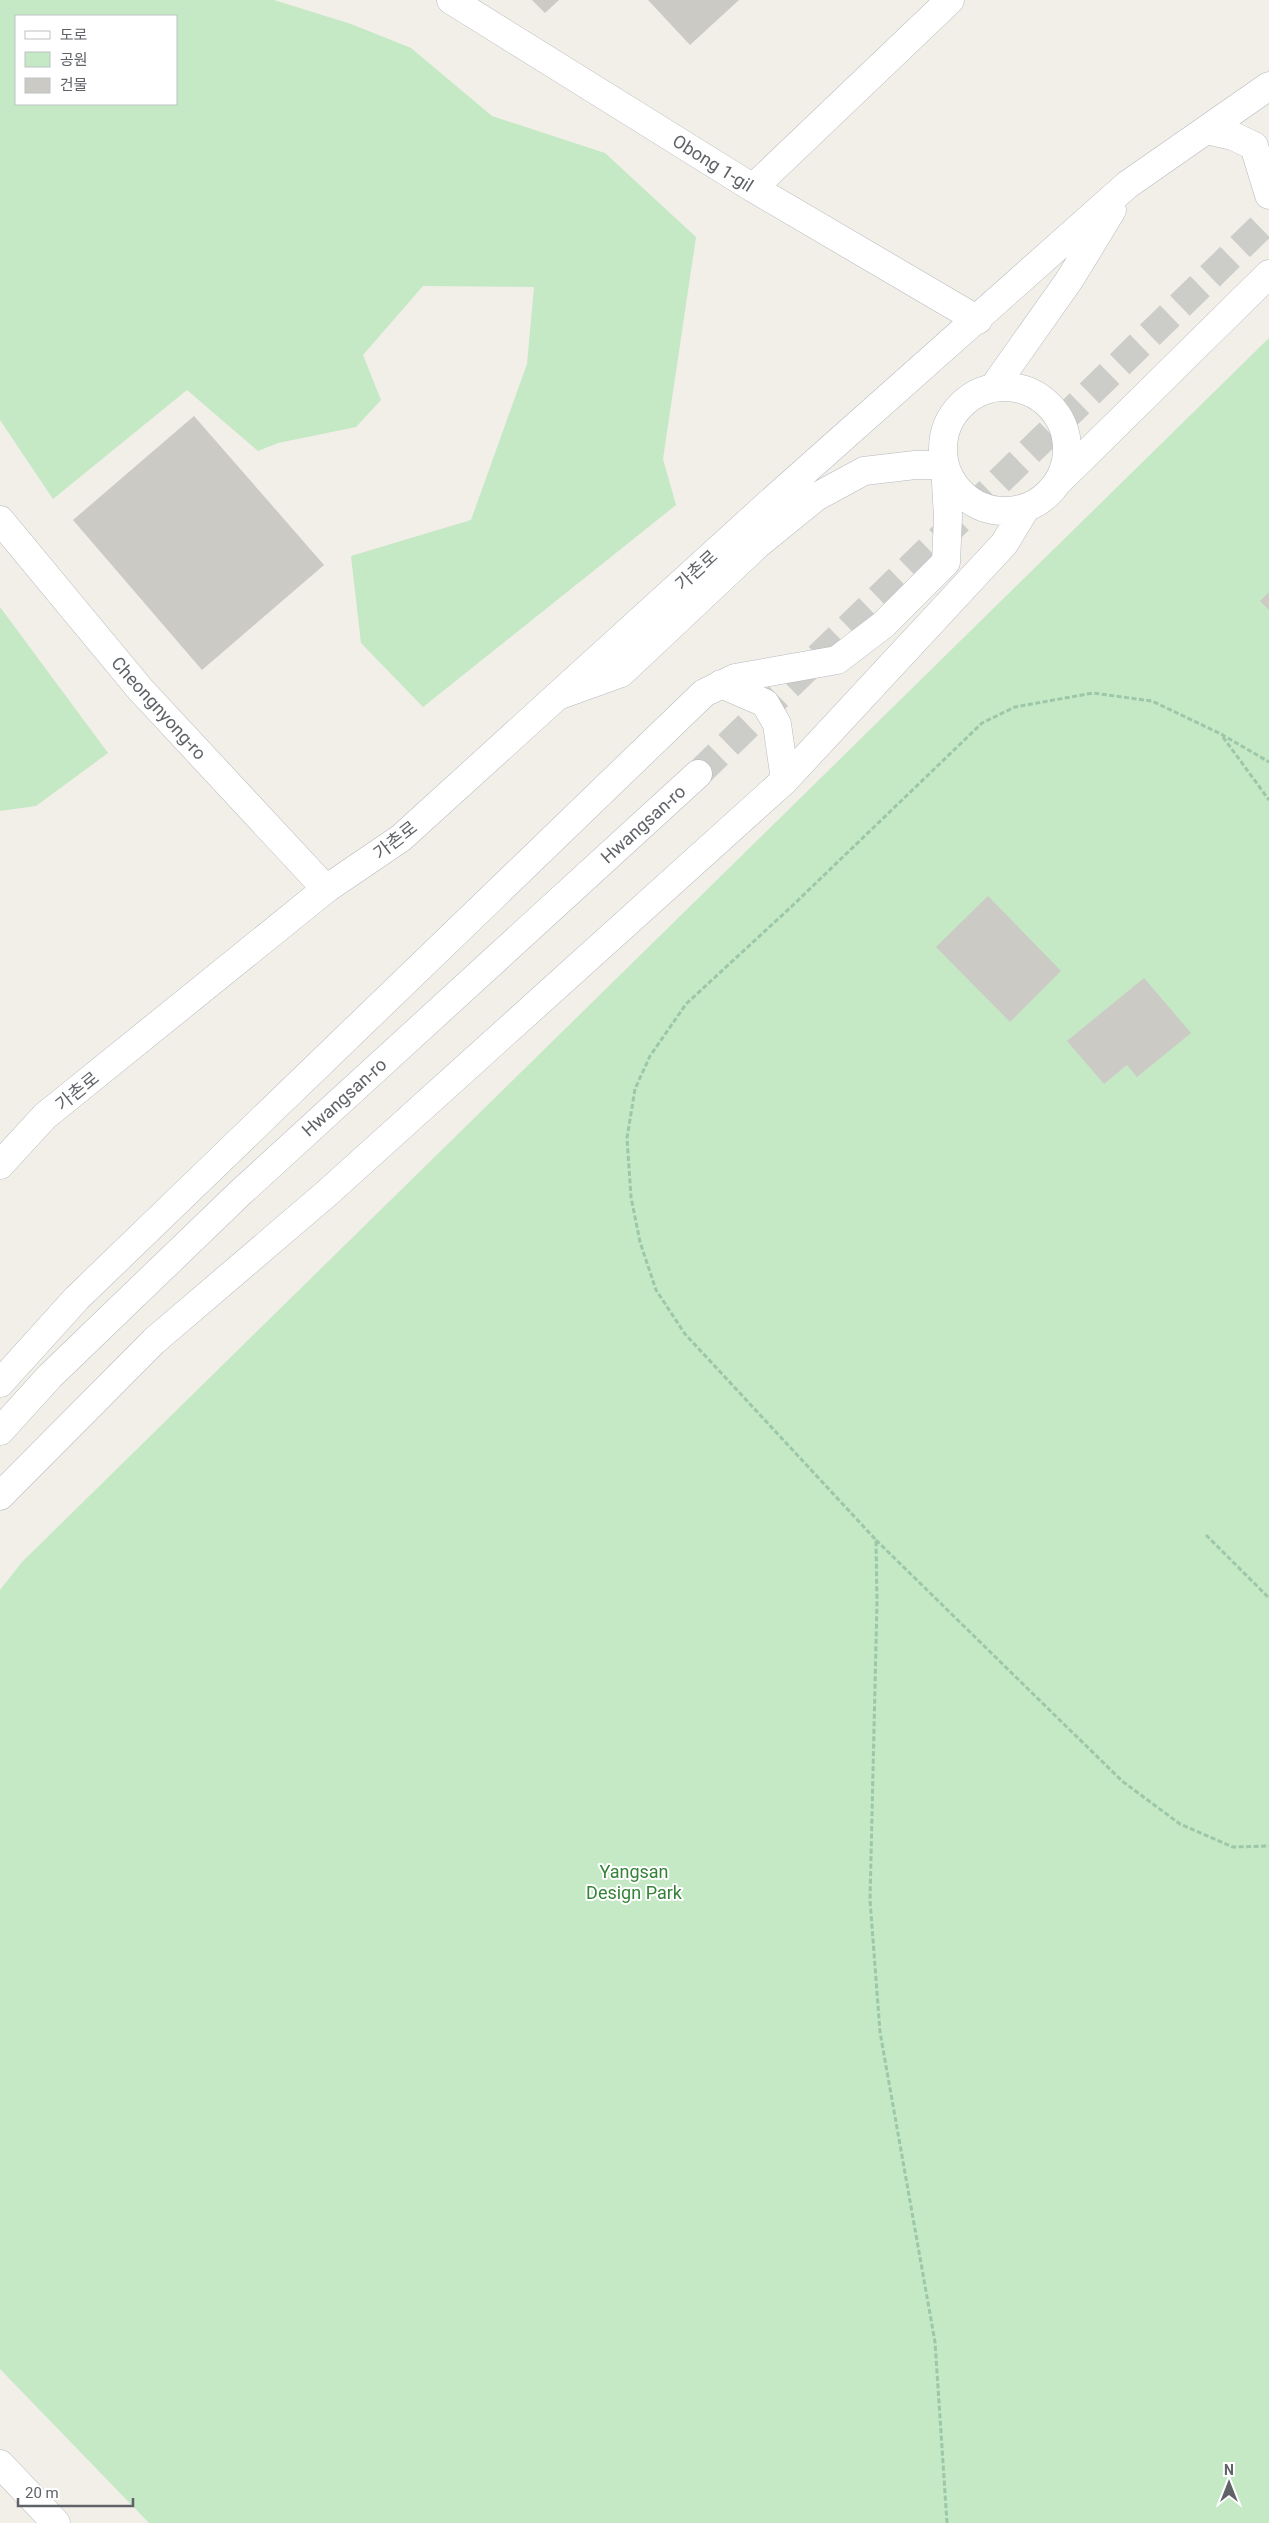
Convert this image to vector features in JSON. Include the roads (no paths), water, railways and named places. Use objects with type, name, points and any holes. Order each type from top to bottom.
[{"type":"main road","name":"Obong 1-gil","points":[[451,0],[753,188],[978,320]]},
{"type":"main road","points":[[753,188],[950,0]]},
{"type":"main road","name":"가촌로","points":[[0,1165],[45,1116],[326,890],[401,838],[775,498],[1128,185],[1269,86]]},
{"type":"main road","points":[[1207,130],[1233,136],[1254,146],[1269,195]]},
{"type":"main road","points":[[993,388],[1070,279],[1128,185]]},
{"type":"main road","points":[[944,466],[954,485],[968,499],[986,508],[1006,512],[1026,508],[1044,498],[1269,274]]},
{"type":"main road","points":[[0,1383],[84,1291],[704,693],[736,678],[837,660],[883,625],[946,562],[948,517],[942,445],[947,425],[958,408],[974,395],[993,388],[1014,388],[1034,394],[1050,407],[1058,418],[1067,443],[1066,463],[1058,482]]},
{"type":"main road","points":[[557,696],[621,673],[758,545],[816,498],[864,471],[915,466],[944,466]]},
{"type":"main road","points":[[0,1496],[154,1341],[326,1194],[785,780],[1004,544],[1026,508]]},
{"type":"main road","name":"Cheongnyong-ro","points":[[0,520],[140,689],[326,890]]},
{"type":"main road","points":[[721,684],[765,703],[777,724],[785,780]]},
{"type":"main road","name":"Hwangsan-ro","points":[[0,1430],[50,1376],[240,1192],[698,774]]},
{"type":"main road","points":[[0,2464],[56,2523]]},
{"type":"tunnel","points":[[698,774],[1269,219]]},
{"type":"park label","name":"Yangsan Design Park","points":[[634,1881]]}]
